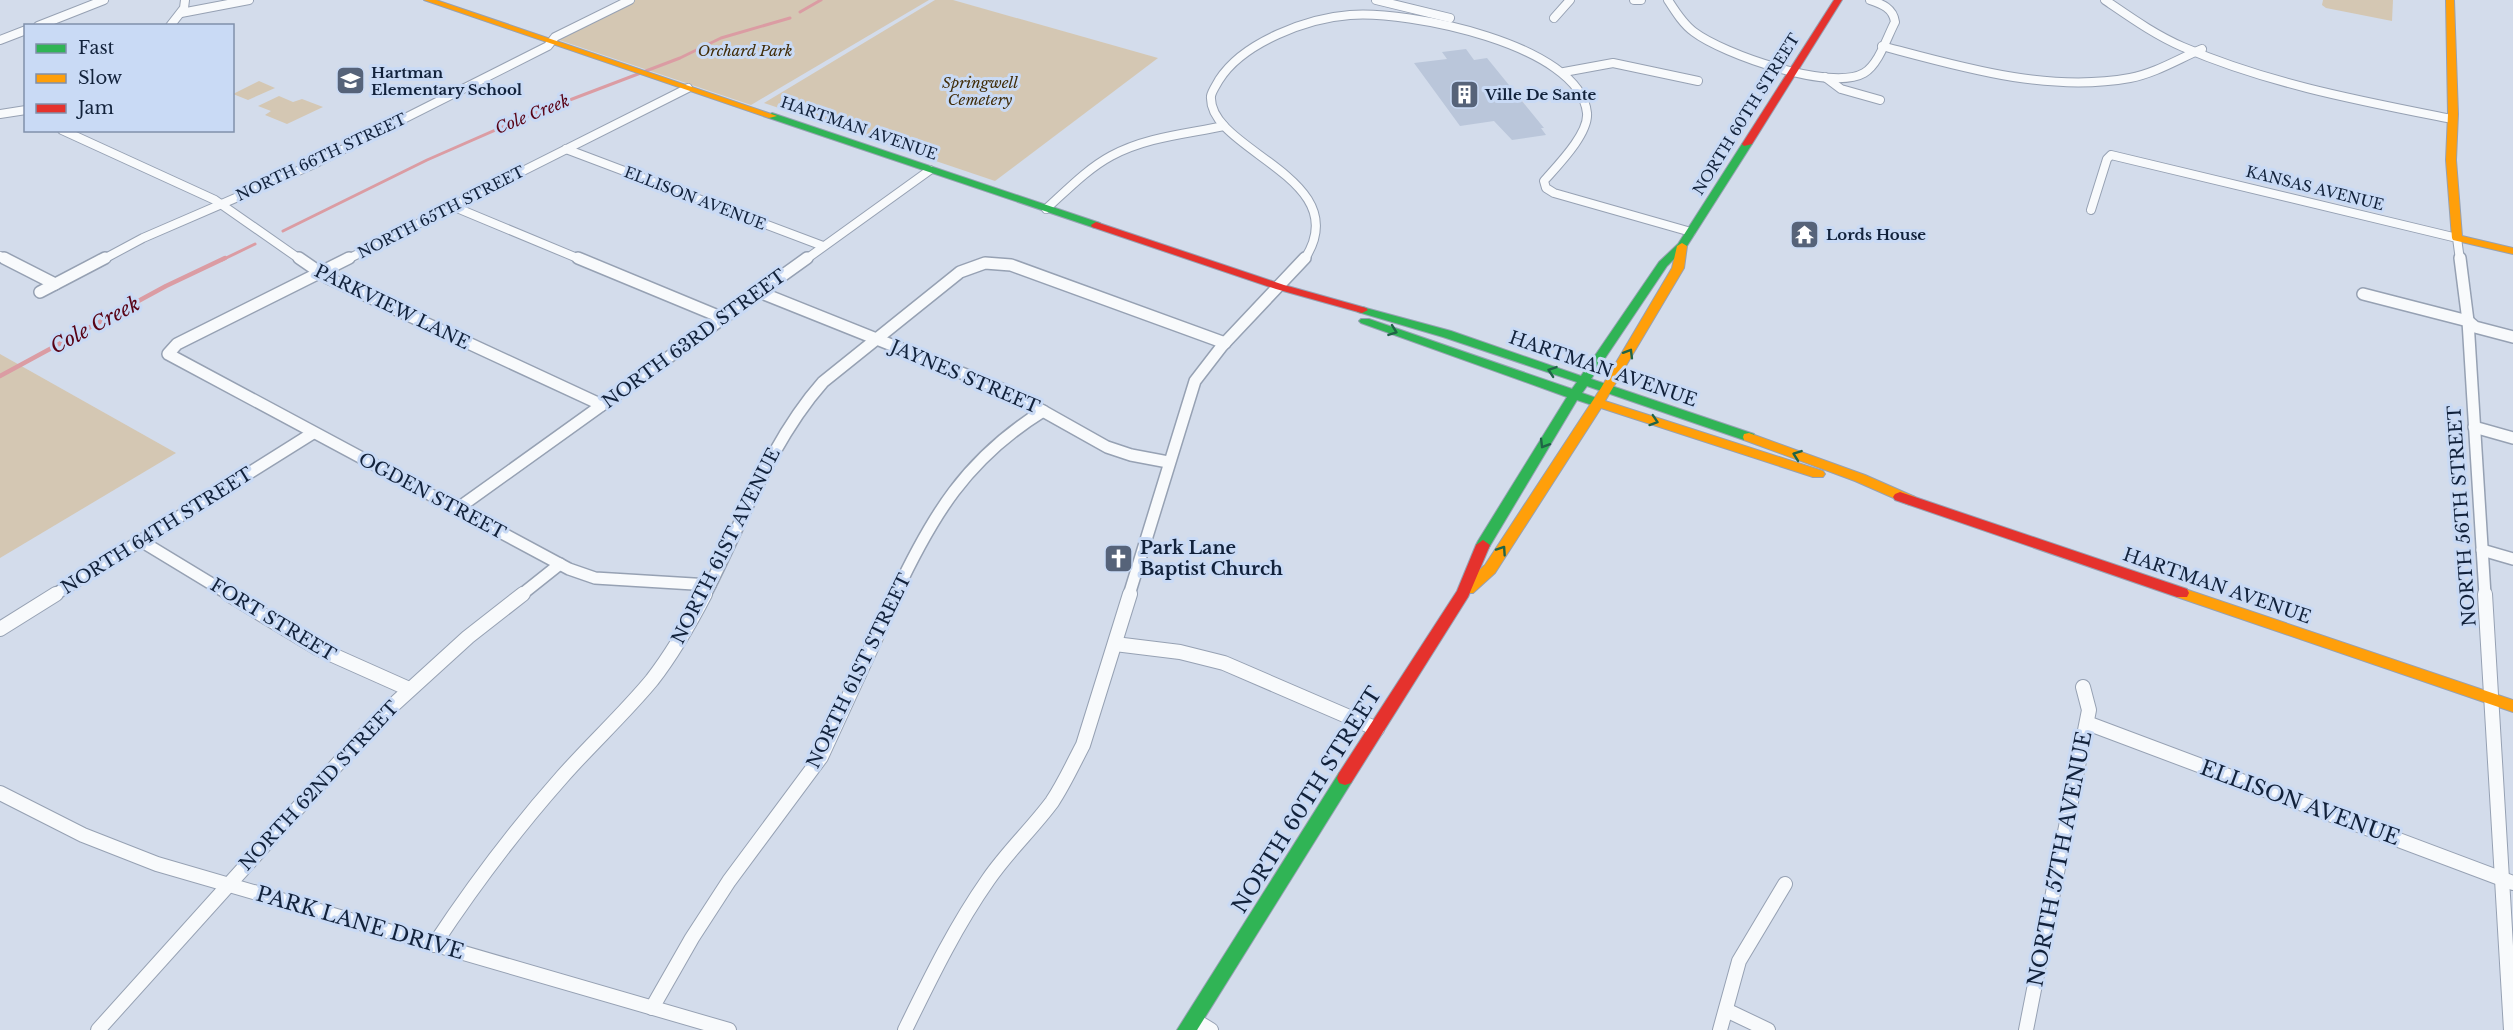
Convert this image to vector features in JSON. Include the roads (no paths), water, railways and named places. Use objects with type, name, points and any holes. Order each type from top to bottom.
[{"type":"main road","name":"HARTMAN AVENUE","points":[[428,0],[1280,287],[1431,329],[1759,441],[1860,478],[1910,500]]},
{"type":"main road","name":"NORTH 60TH STREET","points":[[1189,1025],[1463,593],[1484,543],[1583,381],[1663,264],[1682,246],[1692,232],[1838,0]]},
{"type":"main road","name":"NORTH 56TH STREET","points":[[2450,0],[2453,117],[2451,160],[2457,238]]},
{"type":"main road","name":"KANSAS AVENUE","points":[[2457,238],[2513,251]]},
{"type":"main road","name":"NORTH 60TH STREET","points":[[1463,593],[1490,569],[1599,403],[1678,268],[1682,246]]},
{"type":"main road","name":"HARTMAN AVENUE","points":[[1280,287],[1353,317],[1599,403],[1857,486],[1910,500],[2513,706]]},
{"type":"street","points":[[43,24],[104,0]]},
{"type":"street","points":[[172,24],[181,13],[185,0]]},
{"type":"street","points":[[181,13],[249,0]]},
{"type":"street","name":"NORTH 66TH STREET","points":[[40,292],[143,238],[312,165],[548,46],[555,37],[630,0]]},
{"type":"street","points":[[1363,14],[1367,6],[1375,0],[1450,18]]},
{"type":"street","points":[[1554,18],[1570,0]]},
{"type":"street","points":[[1634,0],[1641,0]]},
{"type":"street","points":[[1668,0],[1685,24],[1707,41],[1743,57],[1825,77],[1848,78],[1866,72],[1895,22],[1895,17],[1887,8],[1870,0]]},
{"type":"street","points":[[2104,0],[2141,24],[2196,51],[2286,82],[2453,117]]},
{"type":"street","points":[[2117,0],[2152,23],[2244,63],[2453,117]]},
{"type":"street","points":[[905,1030],[963,917],[986,882],[1047,807],[1071,769],[1090,725],[1168,462],[1195,381],[1225,343],[1300,264],[1311,245],[1315,224],[1312,205],[1304,192],[1292,178],[1224,126],[1214,113],[1210,97],[1213,88],[1226,72],[1264,42],[1288,28],[1317,20],[1363,14],[1414,19],[1494,39],[1531,51],[1564,72],[1583,96],[1587,119],[1579,137],[1545,181],[1546,188],[1554,193],[1692,232]]},
{"type":"street","points":[[0,40],[24,31]]},
{"type":"street","points":[[1882,46],[2006,74],[2077,81],[2113,80],[2141,75],[2206,47]]},
{"type":"street","points":[[1564,72],[1613,63],[1698,81]]},
{"type":"street","points":[[1825,77],[1840,89],[1880,100]]},
{"type":"street","name":"NORTH 65TH STREET","points":[[169,356],[169,350],[177,344],[688,88]]},
{"type":"street","points":[[0,114],[24,110]]},
{"type":"street","points":[[1046,208],[1092,168],[1122,151],[1155,141],[1224,126]]},
{"type":"street","name":"PARKVIEW LANE","points":[[66,132],[222,204],[319,273],[602,405]]},
{"type":"street","name":"ELLISON AVENUE","points":[[566,149],[823,246]]},
{"type":"street","name":"KANSAS AVENUE","points":[[2091,210],[2107,159],[2111,155],[2457,238]]},
{"type":"street","name":"NORTH 63RD STREET","points":[[457,509],[930,170]]},
{"type":"street","points":[[452,206],[723,318]]},
{"type":"street","name":"NORTH 56TH STREET","points":[[2457,238],[2468,321],[2491,698],[2507,881],[2511,1030]]},
{"type":"street","points":[[0,256],[54,284]]},
{"type":"street","name":"NORTH 61ST AVENUE","points":[[434,945],[493,862],[544,799],[632,704],[661,668],[687,629],[796,413],[823,382],[960,272],[980,264],[993,262],[1011,265],[1225,343]]},
{"type":"street","name":"JAYNES STREET","points":[[759,292],[1009,392],[1107,447],[1131,455],[1168,462]]},
{"type":"street","points":[[2363,294],[2468,321],[2475,327],[2513,337]]},
{"type":"street","name":"OGDEN STREET","points":[[169,356],[581,574],[595,578],[710,585]]},
{"type":"street","name":"NORTH 61ST STREET","points":[[652,1008],[681,956],[729,881],[821,757],[920,541],[941,506],[961,481],[990,452],[1022,424],[1043,411]]},
{"type":"street","points":[[2474,427],[2513,438]]},
{"type":"street","name":"NORTH 64TH STREET","points":[[0,629],[313,433]]},
{"type":"street","name":"FORT STREET","points":[[141,541],[317,648],[348,664],[410,689]]},
{"type":"street","points":[[2482,550],[2513,559]]},
{"type":"street","name":"NORTH 62ND STREET","points":[[98,1030],[351,747],[410,689],[468,638],[560,564]]},
{"type":"street","points":[[1115,644],[1180,652],[1224,663],[1377,729]]},
{"type":"street","name":"NORTH 57TH AVENUE","points":[[2026,1030],[2089,710],[2083,687]]},
{"type":"street","name":"ELLISON AVENUE","points":[[2086,723],[2507,881]]},
{"type":"street","name":"PARK LANE DRIVE","points":[[0,793],[83,835],[123,852],[227,885],[729,1030]]},
{"type":"street","points":[[1720,1030],[1738,961],[1785,884]]},
{"type":"street","points":[[1726,1010],[1768,1030]]},
{"type":"street","points":[[1189,1025],[1211,1030]]},
{"type":"waterway","name":"Cole Creek","points":[[800,12],[821,0]]},
{"type":"waterway","name":"Cole Creek","points":[[283,231],[427,160],[525,117],[680,58],[721,38],[790,18]]},
{"type":"waterway","name":"Cole Creek","points":[[222,260],[255,244]]},
{"type":"waterway","name":"Cole Creek","points":[[0,376],[166,286],[225,258]]},
{"type":"place","name":"Hartman Elementary School","points":[[350,81]]},
{"type":"place","name":"Ville De Sante","points":[[1464,94]]},
{"type":"place","name":"Lords House","points":[[1805,234]]},
{"type":"place","name":"Park Lane Baptist Church","points":[[1119,558]]},
{"type":"park label","name":"Orchard Park","points":[[745,50]]},
{"type":"park label","name":"Springwell Cemetery","points":[[980,90]]}]
